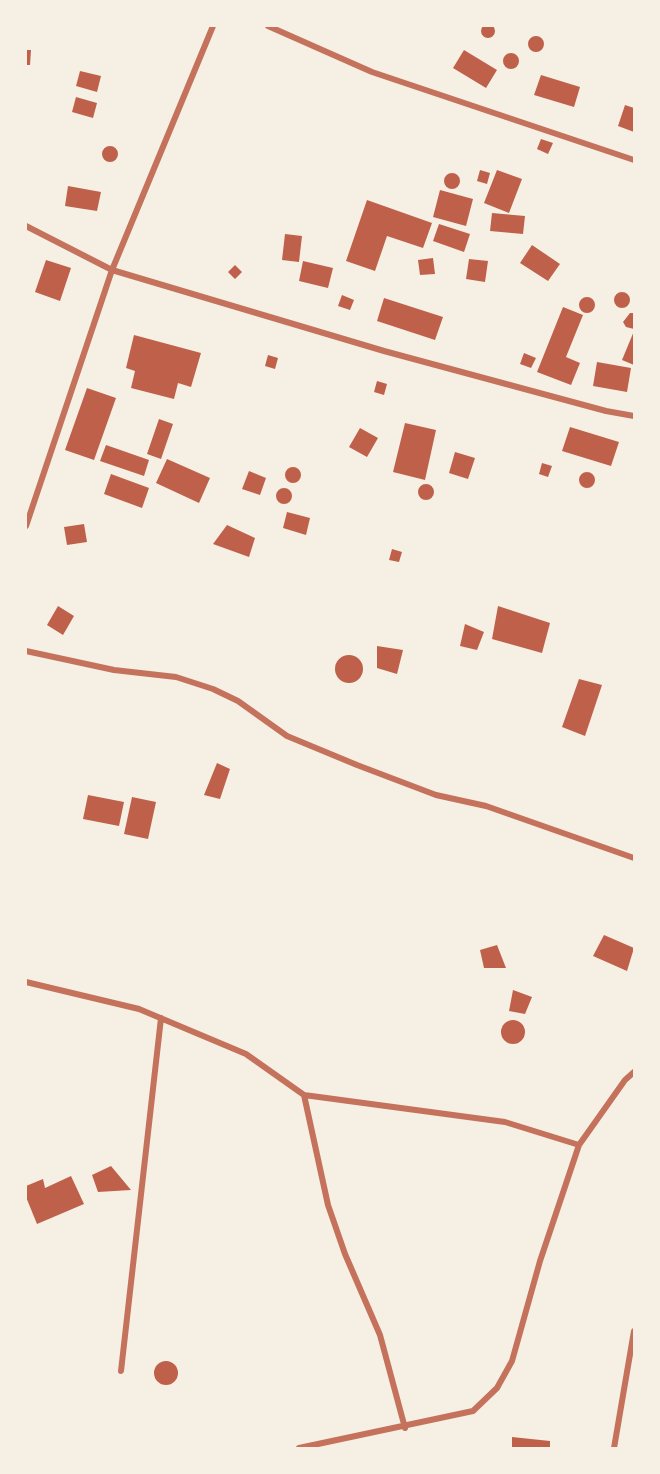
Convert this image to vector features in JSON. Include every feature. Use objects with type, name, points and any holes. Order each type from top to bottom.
[{"type":"street","points":[[26,526],[112,270],[213,26]]},
{"type":"street","points":[[268,26],[372,72],[634,160]]},
{"type":"street","points":[[26,226],[112,270],[384,351],[606,411],[634,416]]},
{"type":"street","points":[[26,651],[83,665],[176,677],[213,689],[238,701],[287,736],[357,765],[436,795],[486,806],[634,858]]},
{"type":"street","points":[[26,982],[139,1009],[246,1054],[303,1095],[505,1122],[579,1145]]},
{"type":"street","points":[[121,1371],[161,1018]]},
{"type":"street","points":[[299,1449],[405,1428],[473,1411],[497,1388],[512,1361],[540,1261],[579,1145],[625,1080],[634,1072]]},
{"type":"street","points":[[303,1095],[328,1205],[345,1254],[380,1335],[405,1428]]},
{"type":"street","points":[[614,1449],[634,1331]]},
{"type":"building","points":[[485,24],[491,24],[495,31],[491,38],[485,38],[481,34],[481,28]]},
{"type":"building","points":[[536,36],[542,38],[544,44],[542,50],[536,52],[530,50],[528,44],[530,38]]},
{"type":"building","points":[[26,50],[31,50],[30,65],[26,65]]},
{"type":"building","points":[[464,50],[497,70],[486,88],[453,68]]},
{"type":"building","points":[[511,53],[517,55],[519,61],[517,67],[511,69],[505,67],[503,61],[505,55]]},
{"type":"building","points":[[80,71],[101,76],[97,92],[76,86]]},
{"type":"building","points":[[541,75],[580,87],[574,107],[534,95]]},
{"type":"building","points":[[76,97],[97,103],[93,118],[72,112]]},
{"type":"building","points":[[625,105],[634,108],[634,132],[618,126]]},
{"type":"building","points":[[541,139],[553,143],[548,154],[537,149]]},
{"type":"building","points":[[110,146],[116,148],[118,154],[116,160],[110,162],[104,160],[102,154],[104,148]]},
{"type":"building","points":[[480,170],[490,173],[487,184],[477,181]]},
{"type":"building","points":[[497,170],[522,179],[509,213],[484,203]]},
{"type":"building","points":[[449,173],[455,173],[460,181],[458,187],[449,189],[444,184],[444,178]]},
{"type":"building","points":[[68,186],[101,192],[97,211],[65,206]]},
{"type":"building","points":[[440,190],[473,199],[466,226],[433,217]]},
{"type":"building","points":[[367,200],[432,223],[423,248],[387,236],[375,271],[346,261]]},
{"type":"building","points":[[492,213],[525,216],[523,234],[490,231]]},
{"type":"building","points":[[439,224],[470,234],[464,252],[433,241]]},
{"type":"building","points":[[285,234],[302,236],[299,262],[282,260]]},
{"type":"building","points":[[532,245],[560,264],[548,281],[520,263]]},
{"type":"building","points":[[433,258],[435,274],[420,275],[418,260]]},
{"type":"building","points":[[469,259],[488,261],[485,282],[466,279]]},
{"type":"building","points":[[46,260],[71,268],[60,301],[35,292]]},
{"type":"building","points":[[303,261],[333,268],[328,288],[299,281]]},
{"type":"building","points":[[235,265],[242,272],[235,279],[228,272]]},
{"type":"building","points":[[619,292],[625,292],[630,300],[628,306],[619,308],[614,303],[614,297]]},
{"type":"building","points":[[342,295],[354,300],[350,310],[338,306]]},
{"type":"building","points":[[584,297],[590,297],[595,305],[593,311],[584,313],[579,308],[579,302]]},
{"type":"building","points":[[384,298],[443,317],[435,340],[377,321]]},
{"type":"building","points":[[563,307],[583,315],[566,357],[580,363],[571,385],[537,372]]},
{"type":"building","points":[[630,313],[634,313],[634,329],[626,327],[623,322]]},
{"type":"building","points":[[634,331],[634,365],[622,360]]},
{"type":"building","points":[[134,335],[201,353],[191,387],[178,383],[174,399],[131,388],[135,371],[126,368]]},
{"type":"building","points":[[524,353],[536,358],[531,368],[520,364]]},
{"type":"building","points":[[268,355],[278,358],[275,369],[265,366]]},
{"type":"building","points":[[597,362],[631,368],[627,392],[593,386]]},
{"type":"building","points":[[377,381],[387,384],[384,395],[374,392]]},
{"type":"building","points":[[87,388],[116,398],[94,460],[65,450]]},
{"type":"building","points":[[159,419],[173,424],[161,459],[147,454]]},
{"type":"building","points":[[405,423],[436,430],[425,480],[393,472]]},
{"type":"building","points":[[570,427],[619,442],[611,466],[562,451]]},
{"type":"building","points":[[360,428],[378,438],[367,457],[349,447]]},
{"type":"building","points":[[106,445],[149,460],[144,476],[100,461]]},
{"type":"building","points":[[455,452],[475,458],[468,479],[449,473]]},
{"type":"building","points":[[167,459],[210,478],[199,503],[156,483]]},
{"type":"building","points":[[542,463],[552,466],[548,477],[539,474]]},
{"type":"building","points":[[290,467],[296,467],[301,475],[299,481],[290,483],[285,478],[285,472]]},
{"type":"building","points":[[249,471],[266,478],[260,495],[242,489]]},
{"type":"building","points":[[584,472],[590,472],[595,480],[593,486],[584,488],[579,483],[579,477]]},
{"type":"building","points":[[111,474],[149,488],[142,508],[104,494]]},
{"type":"building","points":[[423,484],[429,484],[434,492],[432,498],[423,500],[418,495],[418,489]]},
{"type":"building","points":[[281,488],[287,488],[292,496],[290,502],[281,504],[276,499],[276,493]]},
{"type":"building","points":[[287,512],[310,518],[306,535],[283,528]]},
{"type":"building","points":[[84,524],[87,542],[67,545],[64,527]]},
{"type":"building","points":[[227,525],[255,538],[249,557],[213,544]]},
{"type":"building","points":[[392,549],[402,552],[399,562],[389,560]]},
{"type":"building","points":[[58,606],[74,616],[63,635],[47,625]]},
{"type":"building","points":[[498,606],[550,623],[542,653],[492,639]]},
{"type":"building","points":[[465,624],[484,632],[477,650],[460,646]]},
{"type":"building","points":[[377,646],[403,650],[397,674],[377,668]]},
{"type":"building","points":[[349,655],[359,659],[363,669],[359,679],[349,683],[339,679],[335,669],[339,659]]},
{"type":"building","points":[[579,679],[602,685],[585,736],[562,727]]},
{"type":"building","points":[[217,763],[230,769],[220,799],[204,795]]},
{"type":"building","points":[[88,795],[124,802],[119,826],[83,819]]},
{"type":"building","points":[[132,797],[156,802],[148,839],[124,834]]},
{"type":"building","points":[[604,935],[634,948],[627,971],[593,956]]},
{"type":"building","points":[[497,945],[506,968],[484,968],[480,950]]},
{"type":"building","points":[[513,990],[532,997],[525,1014],[509,1011]]},
{"type":"building","points":[[513,1020],[521,1024],[525,1032],[521,1040],[513,1044],[505,1040],[501,1032],[505,1024]]},
{"type":"building","points":[[111,1166],[131,1190],[98,1192],[92,1175]]},
{"type":"building","points":[[71,1176],[84,1204],[37,1224],[26,1197],[26,1186],[43,1179],[45,1188]]},
{"type":"building","points":[[166,1361],[174,1365],[178,1373],[174,1381],[166,1385],[158,1381],[154,1373],[158,1365]]},
{"type":"building","points":[[512,1437],[550,1441],[550,1448],[512,1448]]}]
